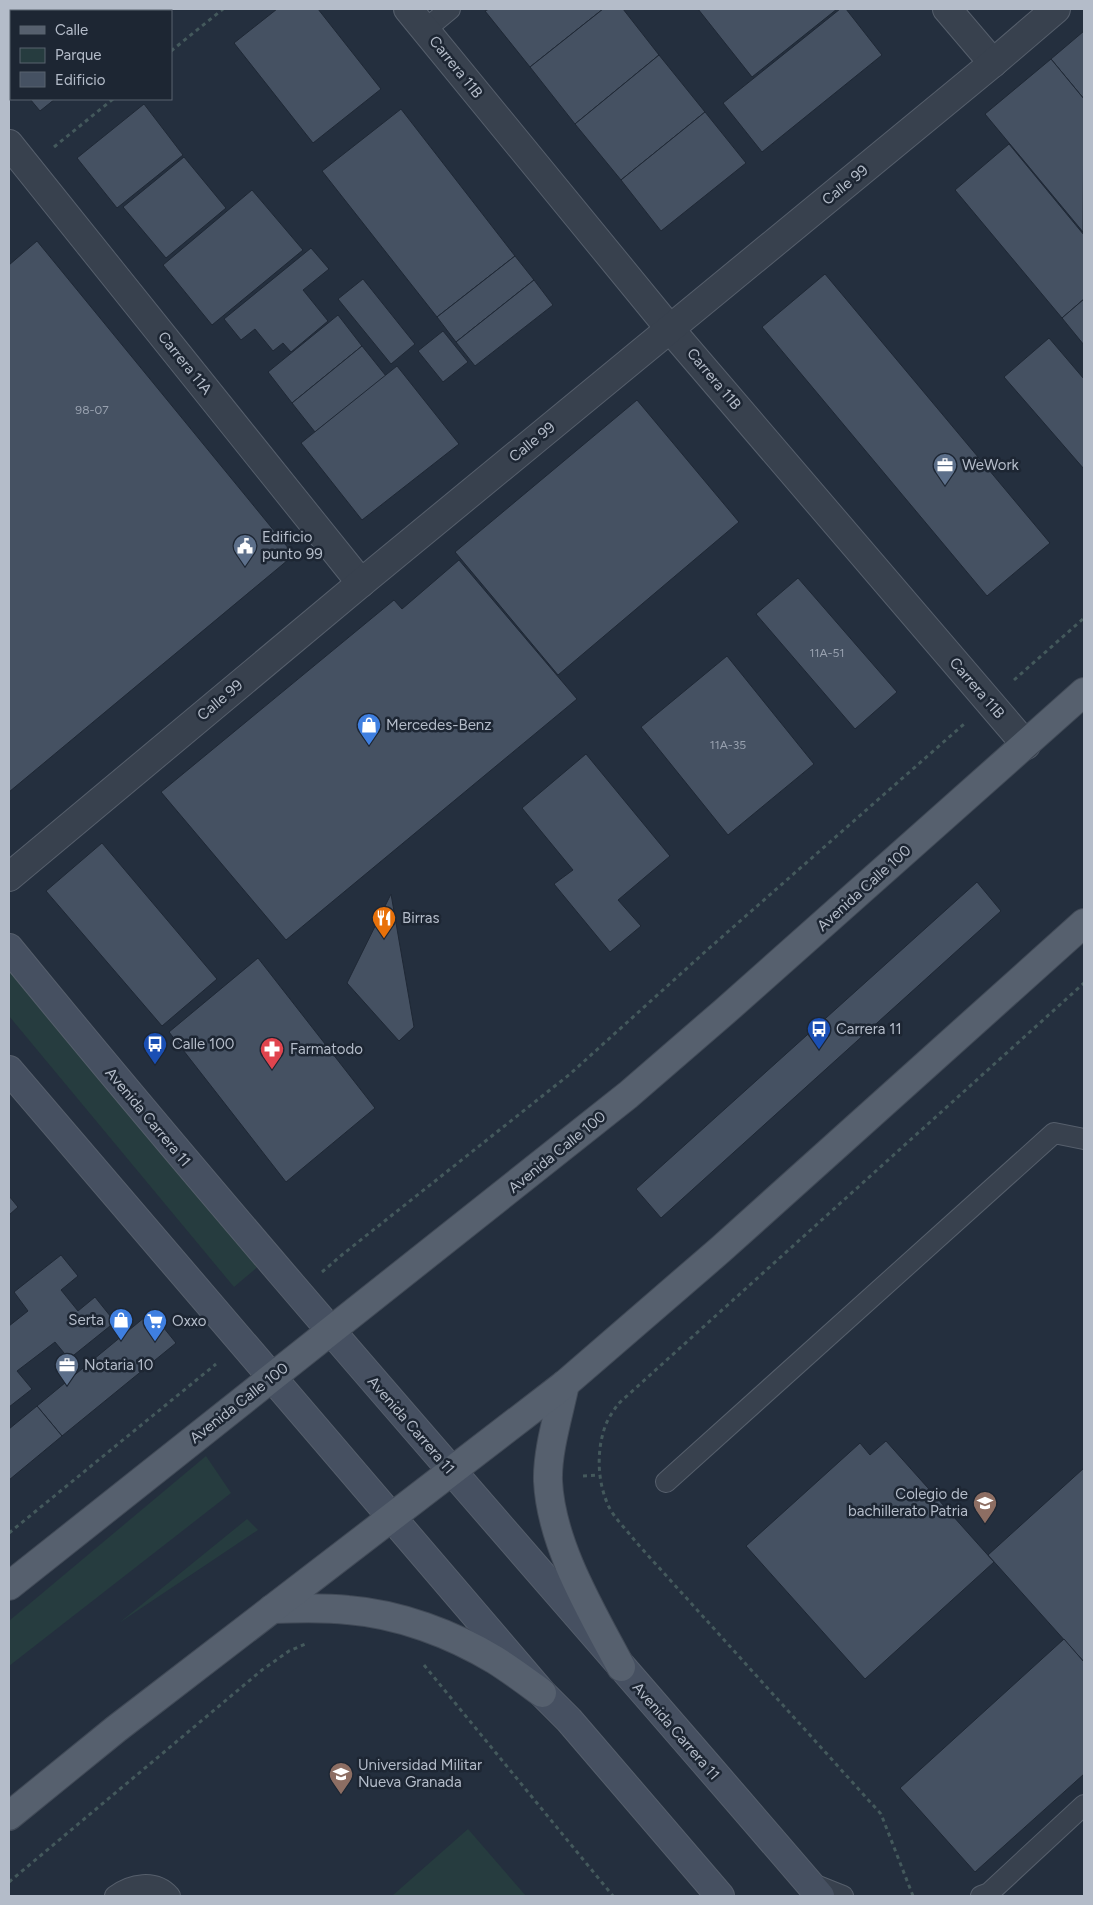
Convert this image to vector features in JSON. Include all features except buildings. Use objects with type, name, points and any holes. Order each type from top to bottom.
[{"type":"main road","name":"Avenida Calle 100","points":[[9,1586],[628,1095],[1084,692]]},
{"type":"main road","points":[[9,1816],[116,1729],[566,1384],[727,1243],[1084,923]]},
{"type":"main road","name":"Avenida Carrera 11","points":[[9,948],[125,1090],[330,1331],[814,1889]]},
{"type":"main road","points":[[9,1070],[542,1693],[569,1720],[720,1896]]},
{"type":"main road","points":[[566,1384],[553,1439],[548,1479],[552,1514],[561,1544],[590,1609],[621,1667]]},
{"type":"main road","points":[[272,1609],[350,1610],[389,1617],[444,1634],[495,1660],[542,1693]]},
{"type":"street","name":"Carrera 11B","points":[[408,9],[670,328],[1026,745]]},
{"type":"street","points":[[947,9],[993,64]]},
{"type":"street","name":"Calle 99","points":[[9,877],[361,583],[993,64],[1056,9]]},
{"type":"street","name":"Carrera 11A","points":[[9,144],[361,583]]},
{"type":"lane","points":[[426,29],[450,9]]},
{"type":"lane","points":[[666,1482],[1054,1133],[1084,1139]]},
{"type":"lane","points":[[986,1895],[1084,1805]]},
{"type":"lane","points":[[678,1847],[705,1896]]},
{"type":"lane","points":[[116,1896],[124,1890],[148,1885],[166,1892],[170,1896]]},
{"type":"lane","points":[[814,1889],[843,1896]]},
{"type":"path","points":[[172,50],[223,9]]},
{"type":"path","points":[[28,168],[111,100]]},
{"type":"path","points":[[343,1254],[570,1074],[706,950],[1084,618]]},
{"type":"path","points":[[912,1896],[881,1814],[635,1541],[610,1509],[599,1475],[601,1448],[606,1424],[618,1404],[1084,983]]},
{"type":"path","points":[[9,1533],[201,1377]]},
{"type":"path","points":[[9,1882],[262,1670],[289,1651],[316,1640]]},
{"type":"path","points":[[420,1662],[427,1666],[613,1896]]},
{"type":"green space","points":[[9,965],[260,1265],[234,1287],[9,1016]]},
{"type":"green space","points":[[206,1456],[231,1493],[9,1666],[9,1621]]},
{"type":"green space","points":[[247,1519],[258,1530],[119,1623]]},
{"type":"green space","points":[[468,1829],[526,1896],[392,1896]]},
{"type":"place","name":"WeWork","points":[[945,486]]},
{"type":"place","name":"Edificio punto 99","points":[[245,567]]},
{"type":"place","name":"Mercedes-Benz","points":[[369,746]]},
{"type":"place","name":"Birras","points":[[384,939]]},
{"type":"place","name":"Carrera 11","points":[[819,1050]]},
{"type":"place","name":"Calle 100","points":[[155,1065]]},
{"type":"place","name":"Farmatodo","points":[[272,1070]]},
{"type":"place","name":"Serta","points":[[121,1341]]},
{"type":"place","name":"Oxxo","points":[[155,1342]]},
{"type":"place","name":"Notaria 10","points":[[67,1386]]},
{"type":"place","name":"Colegio de bachillerato Patria","points":[[985,1524]]},
{"type":"place","name":"Universidad Militar Nueva Granada","points":[[341,1795]]}]
